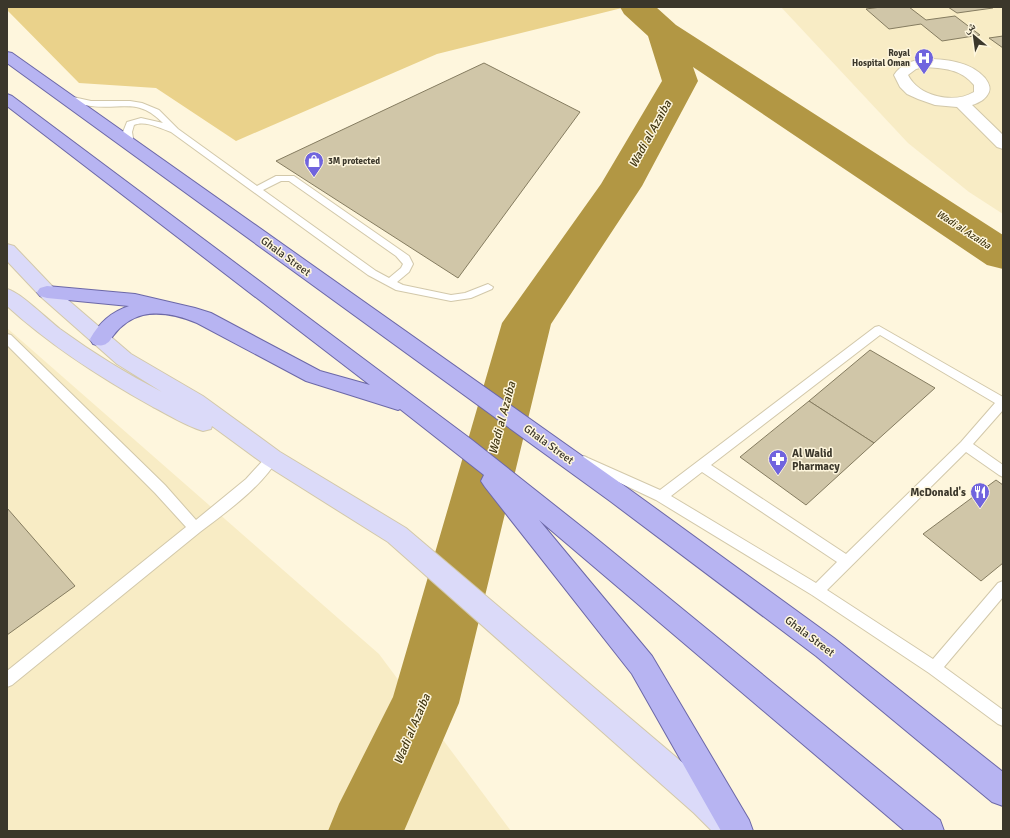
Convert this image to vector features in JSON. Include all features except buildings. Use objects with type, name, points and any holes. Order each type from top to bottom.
[{"type":"main road","name":"Ghala Street","points":[[7,56],[550,445],[825,647],[1003,791]]},
{"type":"main road","points":[[7,99],[39,126],[464,446],[584,542],[929,831]]},
{"type":"main road","points":[[47,292],[135,300],[160,307],[188,312],[204,318],[313,376],[411,406]]},
{"type":"main road","points":[[100,339],[106,329],[122,316],[136,311],[160,307]]},
{"type":"main road","points":[[464,446],[642,665],[738,831]]},
{"type":"street","points":[[961,102],[972,100],[979,96],[983,90],[982,84],[978,78],[960,68],[936,63],[924,63],[913,65],[905,70],[901,75],[906,86],[919,95],[947,102],[961,102],[1003,144]]},
{"type":"street","points":[[7,250],[47,292],[124,359],[195,402],[272,458],[397,535],[706,802],[733,831]]},
{"type":"street","points":[[7,281],[47,292]]},
{"type":"street","points":[[7,295],[27,314],[81,355],[154,398],[272,458]]},
{"type":"lane","points":[[64,96],[93,104],[141,104],[152,108],[158,112],[175,131],[372,273],[400,288],[451,298],[467,296],[488,287]]},
{"type":"lane","points":[[130,144],[127,129],[129,125],[136,121],[142,120],[175,131]]},
{"type":"lane","points":[[257,190],[279,178],[290,178],[406,258],[408,264],[405,270],[389,283]]},
{"type":"lane","points":[[661,496],[879,330],[1003,402],[965,445],[817,591]]},
{"type":"lane","points":[[7,338],[160,489],[195,528]]},
{"type":"lane","points":[[550,445],[661,496],[817,591],[934,668],[1003,719]]},
{"type":"lane","points":[[965,445],[1003,472]]},
{"type":"lane","points":[[7,680],[195,528],[216,513],[251,483],[272,458]]},
{"type":"lane","points":[[702,465],[847,562]]},
{"type":"lane","points":[[934,668],[1003,587]]},
{"type":"shaded area","points":[[7,7],[626,7],[437,54],[236,141],[156,88],[79,83],[7,10]]},
{"type":"shaded area","name":"Royal Hospital Oman","points":[[781,7],[1003,7],[1003,214],[969,192],[908,143]]},
{"type":"shaded area","points":[[7,328],[379,654],[511,831],[7,831]]},
{"type":"waterway","name":"Wadi al Azaiba","points":[[636,7],[664,32]]},
{"type":"waterway","name":"Wadi al Azaiba","points":[[366,831],[425,703],[527,323],[621,186],[680,81],[664,32]]},
{"type":"waterway","name":"Wadi al Azaiba","points":[[664,32],[1003,255]]},
{"type":"place","name":"Royal Hospital Oman","points":[[924,75]]},
{"type":"place","name":"3M protected","points":[[314,178]]},
{"type":"place","name":"Al Walid Pharmacy","points":[[778,476]]},
{"type":"place","name":"McDonald's","points":[[980,509]]}]
